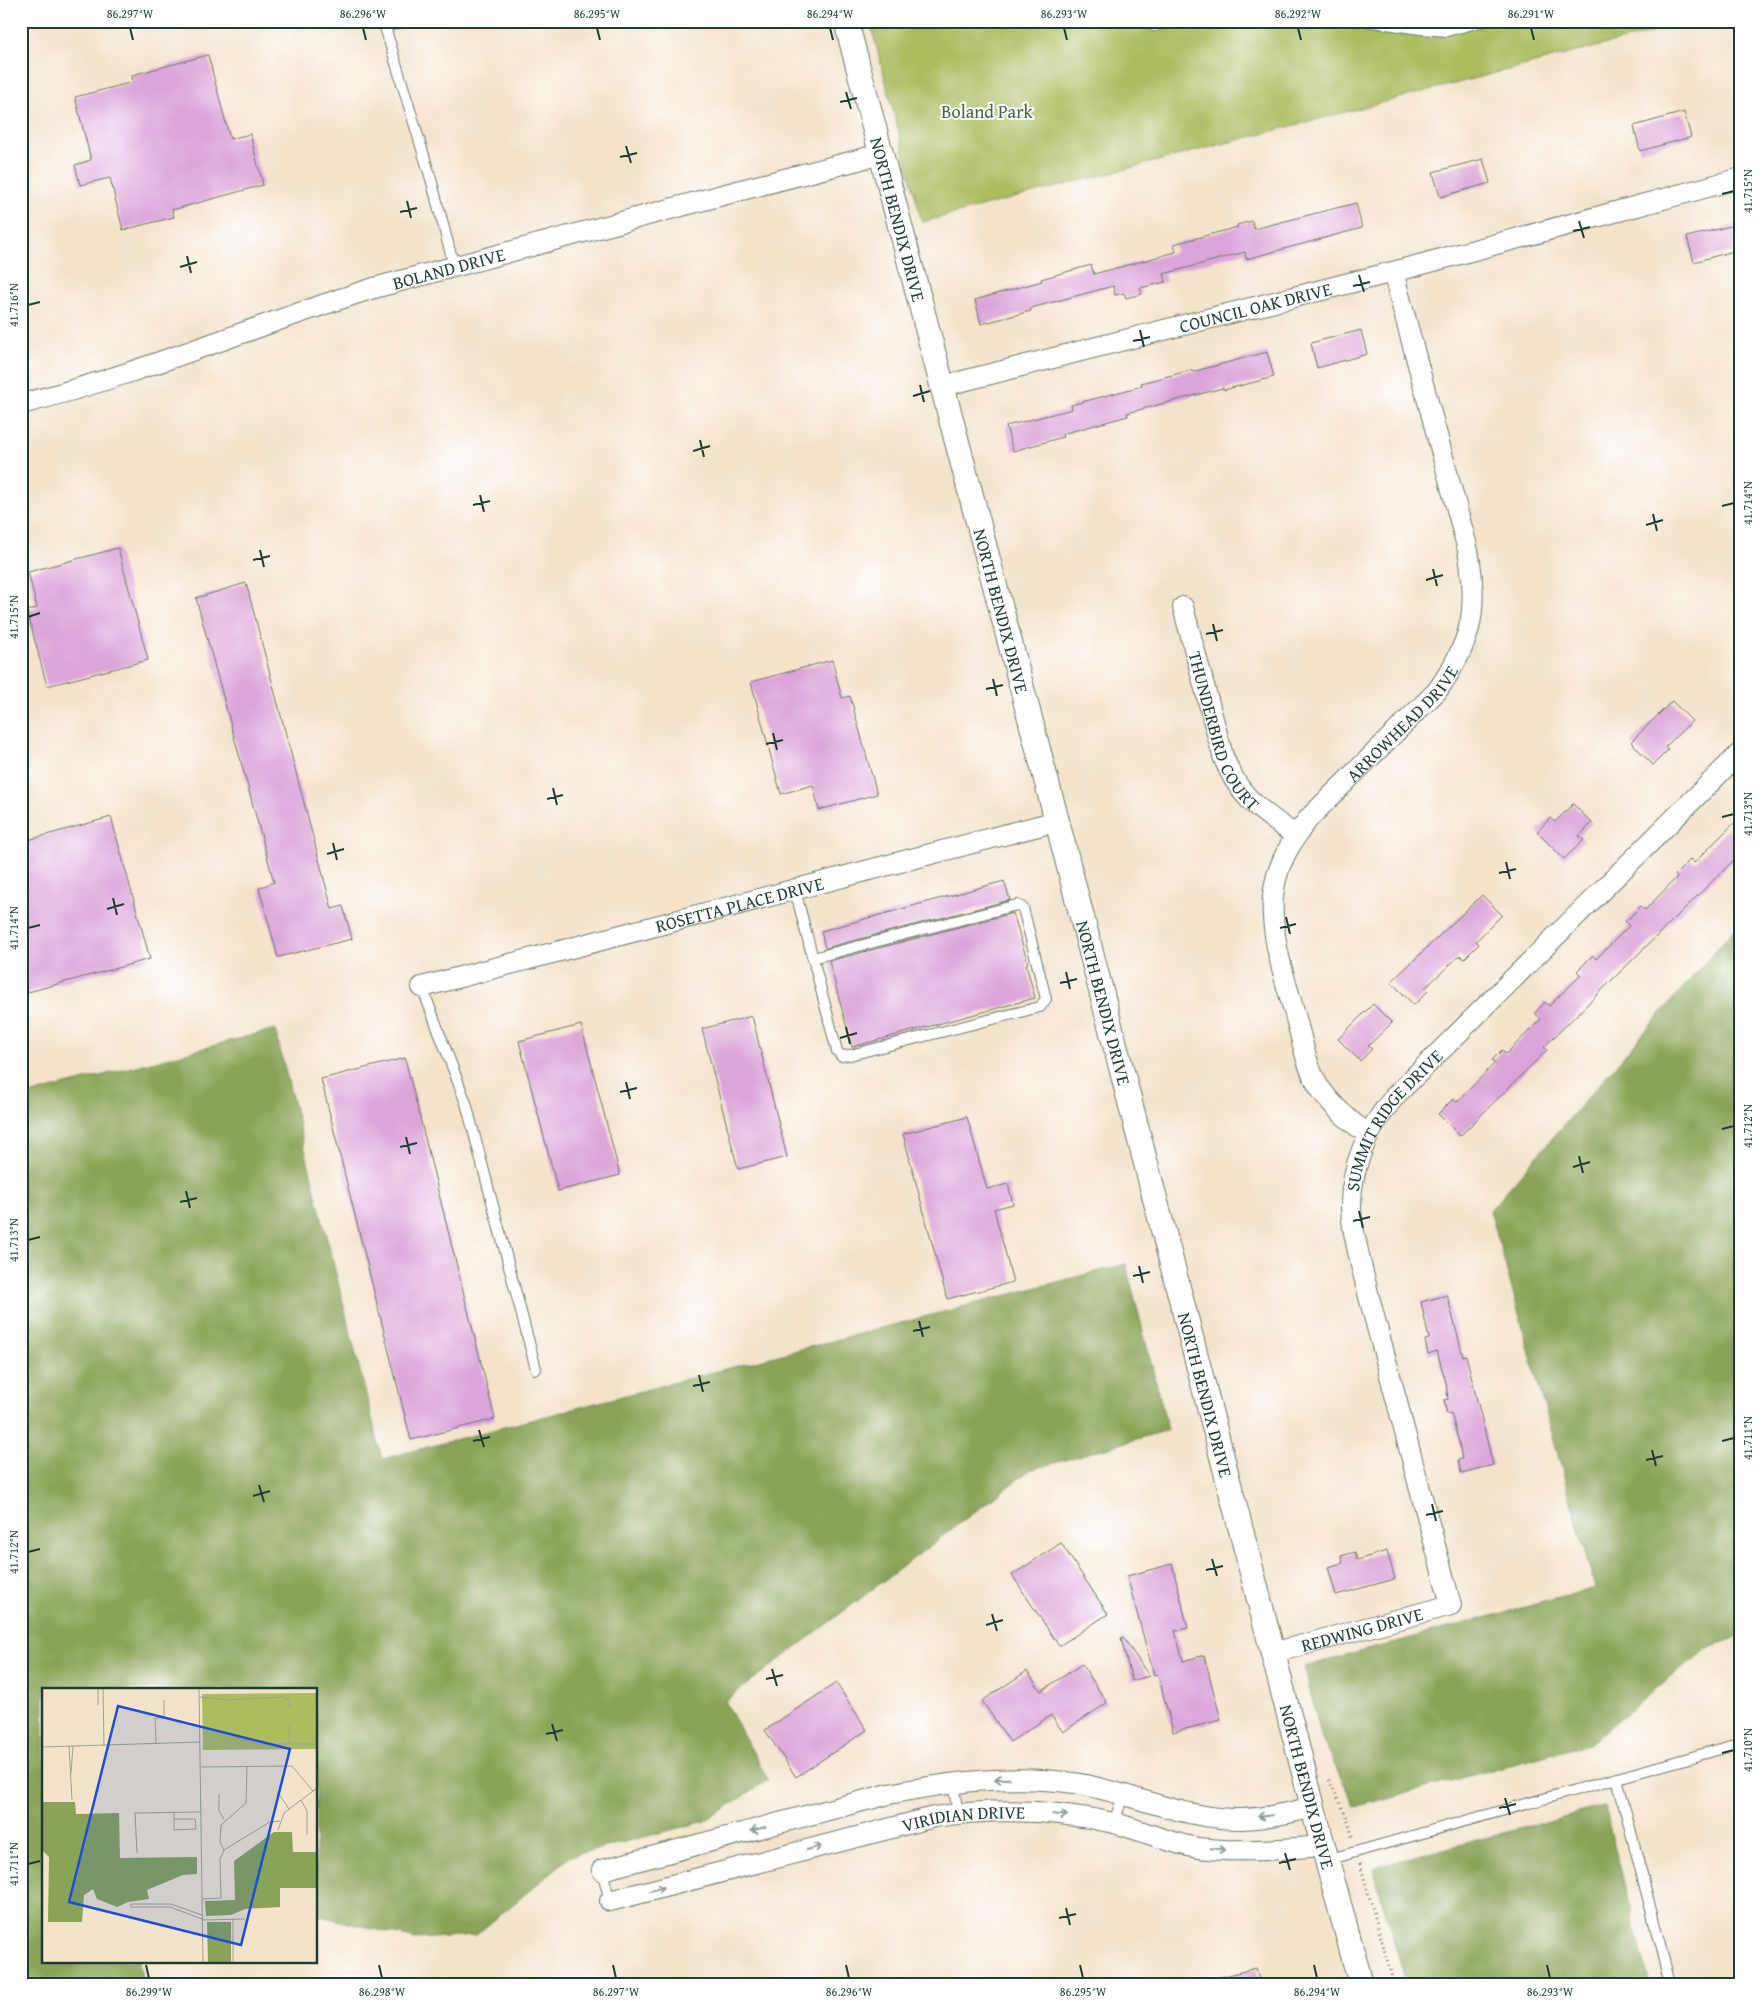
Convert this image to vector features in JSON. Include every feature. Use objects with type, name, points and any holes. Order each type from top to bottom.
[{"type":"street","name":"NORTH BENDIX DRIVE","points":[[846,21],[1057,821],[1313,1808],[1361,1984]]},
{"type":"street","name":"BOLAND DRIVE","points":[[21,404],[111,378],[316,307],[454,266],[882,154]]},
{"type":"street","name":"COUNCIL OAK DRIVE","points":[[943,386],[1393,272],[1741,178]]},
{"type":"street","name":"ARROWHEAD DRIVE","points":[[1368,1134],[1338,1111],[1318,1084],[1309,1066],[1279,955],[1273,920],[1274,895],[1278,872],[1286,850],[1295,835],[1309,818],[1437,691],[1452,670],[1471,627],[1473,593],[1468,550],[1393,272]]},
{"type":"street","name":"THUNDERBIRD COURT","points":[[1184,607],[1223,756],[1229,772],[1238,786],[1257,807],[1295,835]]},
{"type":"street","name":"SUMMIT RIDGE DRIVE","points":[[1450,1605],[1353,1231],[1351,1205],[1353,1180],[1360,1154],[1368,1134],[1381,1113],[1395,1096],[1741,752]]},
{"type":"street","name":"ROSETTA PLACE DRIVE","points":[[422,987],[1057,821]]},
{"type":"street","name":"REDWING DRIVE","points":[[1273,1653],[1450,1605]]},
{"type":"street","name":"VIRIDIAN DRIVE","points":[[602,1870],[889,1794],[929,1786],[983,1780],[1028,1779],[1075,1783],[1202,1815],[1241,1819],[1313,1808]]},
{"type":"street","name":"VIRIDIAN DRIVE","points":[[610,1902],[934,1817],[958,1813],[1026,1812],[1071,1816],[1114,1823],[1196,1847],[1240,1851],[1325,1853]]},
{"type":"lane","points":[[406,21],[385,27],[431,179],[454,266]]},
{"type":"lane","points":[[1154,26],[1176,21]]},
{"type":"lane","points":[[1366,21],[1447,31],[1484,21]]},
{"type":"lane","points":[[794,890],[837,1051],[841,1056],[850,1056],[1040,1007],[1046,999],[1023,908],[1017,905],[813,958]]},
{"type":"lane","points":[[422,987],[466,1103],[536,1369]]},
{"type":"lane","points":[[1325,1853],[1617,1778],[1731,1746]]},
{"type":"lane","points":[[1617,1778],[1670,1984]]},
{"type":"lane","points":[[953,1784],[958,1813]]},
{"type":"lane","points":[[1114,1823],[1123,1795]]},
{"type":"lane","points":[[602,1870],[610,1902]]},
{"type":"path","points":[[1363,1874],[1394,1984]]},
{"type":"green space","name":"Boland Park","points":[[870,21],[1696,21],[922,222]]},
{"type":"green space","points":[[1741,921],[1741,1636],[1709,1647],[1588,1744],[1355,1807],[1322,1739],[1304,1667],[1595,1588],[1490,1210]]},
{"type":"green space","points":[[275,1029],[382,1459],[1126,1264],[1168,1430],[1030,1470],[725,1701],[768,1780],[705,1821],[571,1856],[476,1935],[416,1939],[318,1915],[318,1688],[42,1688],[42,1962],[139,1962],[143,1984],[21,1984],[21,1097]]},
{"type":"green space","points":[[1604,1806],[1650,1984],[1406,1984],[1373,1868]]},
{"type":"building","points":[[208,55],[230,139],[250,134],[263,185],[172,210],[174,217],[123,230],[110,178],[80,185],[75,165],[91,160],[75,97],[133,82],[132,75]]},
{"type":"building","points":[[1684,112],[1691,137],[1640,151],[1634,126]]},
{"type":"building","points":[[1483,159],[1490,183],[1440,197],[1433,172]]},
{"type":"building","points":[[1356,203],[1362,228],[1246,259],[1245,252],[1164,274],[1166,282],[1140,288],[1142,294],[1126,298],[1124,293],[1115,295],[1113,286],[1031,308],[1031,311],[981,324],[975,300],[1091,265],[1094,274],[1176,252],[1174,244],[1238,227],[1237,225],[1252,221],[1254,229]]},
{"type":"building","points":[[1738,224],[1741,235],[1741,249],[1694,262],[1687,237]]},
{"type":"building","points":[[1361,330],[1367,354],[1317,368],[1311,343]]},
{"type":"building","points":[[1267,352],[1274,377],[1127,413],[1128,416],[1062,434],[1063,437],[1013,451],[1006,426],[1072,409],[1071,405],[1142,386],[1141,383],[1192,370],[1192,372]]},
{"type":"building","points":[[118,548],[148,660],[47,686],[27,611],[37,608],[28,572]]},
{"type":"building","points":[[246,583],[332,909],[343,906],[352,939],[278,957],[259,888],[274,882],[196,598]]},
{"type":"building","points":[[832,660],[842,698],[850,696],[877,794],[819,810],[813,785],[781,794],[751,682]]},
{"type":"building","points":[[1672,701],[1692,721],[1665,747],[1668,750],[1653,765],[1631,742]]},
{"type":"building","points":[[1573,804],[1592,823],[1579,836],[1584,840],[1564,859],[1537,832],[1550,818],[1555,822]]},
{"type":"building","points":[[1741,816],[1741,853],[1544,1047],[1547,1050],[1460,1136],[1438,1114],[1453,1099],[1457,1102],[1495,1063],[1492,1060],[1502,1050],[1506,1054],[1541,1019],[1535,1013],[1545,1002],[1549,1006],[1581,975],[1577,971],[1593,955],[1596,959],[1629,926],[1625,922],[1641,906],[1645,910],[1677,877],[1675,875],[1691,859],[1694,863]]},
{"type":"building","points":[[111,817],[150,959],[21,994],[21,842]]},
{"type":"building","points":[[1004,881],[1010,900],[825,948],[821,931]]},
{"type":"building","points":[[1482,895],[1502,915],[1476,941],[1479,944],[1464,959],[1460,955],[1425,988],[1428,991],[1414,1005],[1391,982]]},
{"type":"building","points":[[1013,913],[1028,963],[1026,964],[1035,998],[852,1047],[829,961]]},
{"type":"building","points":[[1373,1004],[1392,1023],[1368,1046],[1372,1049],[1360,1061],[1338,1039]]},
{"type":"building","points":[[752,1016],[787,1157],[738,1169],[702,1029]]},
{"type":"building","points":[[581,1025],[620,1175],[558,1191],[519,1041]]},
{"type":"building","points":[[405,1058],[495,1419],[411,1440],[321,1079]]},
{"type":"building","points":[[967,1117],[987,1189],[1008,1184],[1013,1204],[994,1209],[1013,1282],[947,1299],[903,1134]]},
{"type":"building","points":[[1447,1295],[1463,1356],[1466,1355],[1493,1465],[1461,1473],[1458,1460],[1462,1459],[1459,1443],[1451,1413],[1447,1414],[1444,1400],[1448,1399],[1446,1383],[1437,1351],[1428,1354],[1425,1340],[1429,1339],[1421,1302]]},
{"type":"building","points":[[1061,1543],[1108,1614],[1059,1646],[1012,1575]]},
{"type":"building","points":[[1387,1551],[1395,1579],[1336,1595],[1328,1567],[1343,1563],[1341,1556],[1355,1552],[1357,1560]]},
{"type":"building","points":[[1172,1564],[1188,1628],[1175,1631],[1183,1661],[1204,1655],[1221,1720],[1173,1732],[1158,1674],[1154,1675],[1127,1576]]},
{"type":"building","points":[[1123,1637],[1149,1676],[1132,1681],[1121,1638]]},
{"type":"building","points":[[1082,1664],[1107,1703],[1063,1732],[1051,1715],[1010,1742],[982,1701],[1027,1671],[1041,1691]]},
{"type":"building","points":[[836,1683],[867,1730],[796,1777],[765,1730]]},
{"type":"building","points":[[1256,1968],[1260,1984],[1214,1984],[1213,1979]]}]
